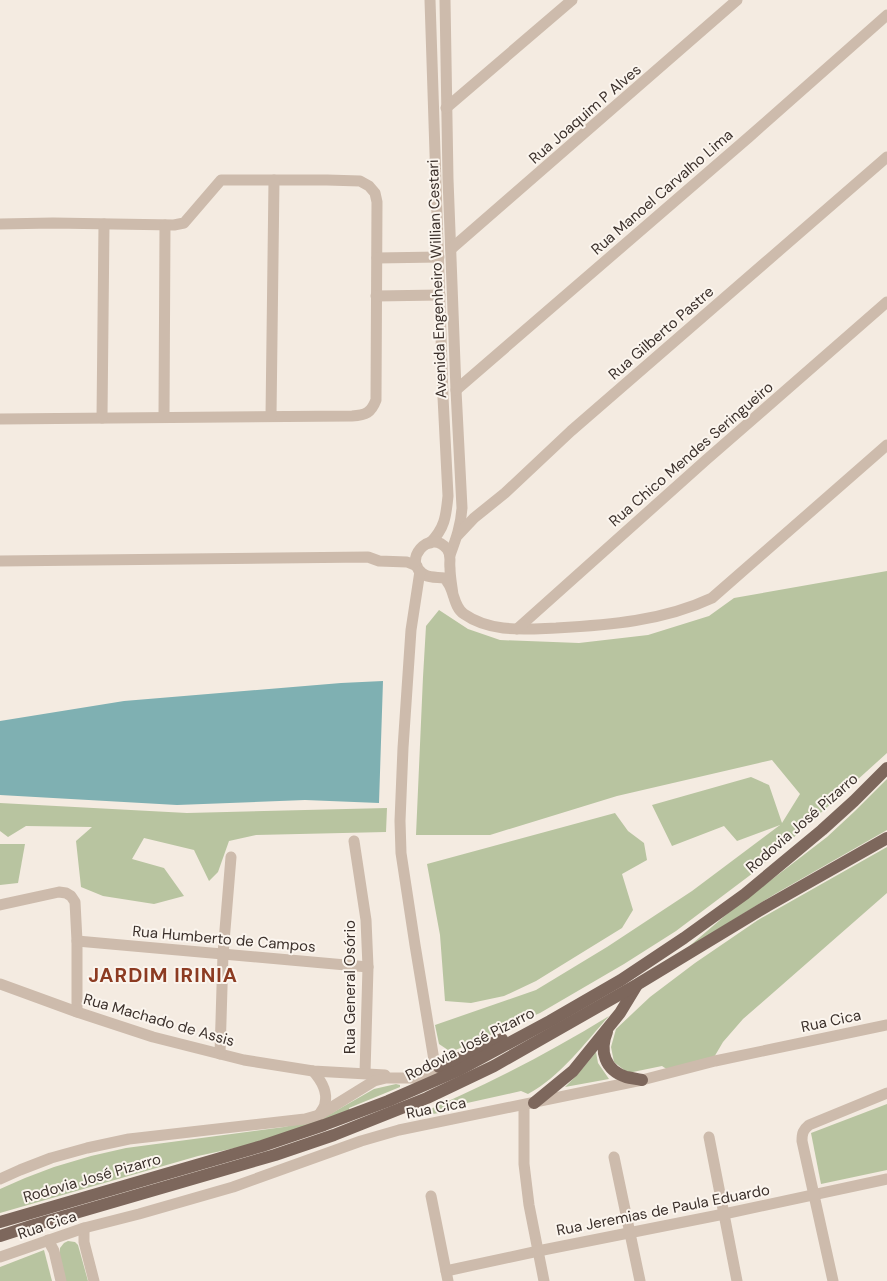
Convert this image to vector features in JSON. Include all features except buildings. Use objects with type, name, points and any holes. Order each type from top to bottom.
[{"type":"main road","name":"Rodovia José Pizarro","points":[[0,1222],[240,1153],[322,1120],[388,1101],[459,1070],[558,1017],[621,980],[714,917],[854,801],[887,768]]},
{"type":"main road","name":"Rodovia José Pizarro","points":[[0,1236],[275,1155],[334,1135],[427,1098],[494,1066],[887,838]]},
{"type":"main road","points":[[439,1067],[536,1023],[656,957]]},
{"type":"main road","points":[[529,1104],[573,1071],[620,1013],[638,984]]},
{"type":"main road","points":[[610,1026],[605,1037],[604,1048],[605,1058],[609,1066],[616,1072],[642,1080]]},
{"type":"street","name":"Avenida Engenheiro Willian Cestari","points":[[430,0],[448,496],[443,526],[437,536],[430,542]]},
{"type":"street","name":"Avenida Engenheiro Willian Cestari","points":[[445,0],[446,108],[462,508],[461,523],[450,560]]},
{"type":"street","points":[[446,108],[572,0]]},
{"type":"street","name":"Rua Joaquim P Alves","points":[[451,250],[738,0]]},
{"type":"street","name":"Rua Manoel Carvalho Lima","points":[[456,390],[887,15]]},
{"type":"street","name":"Rua Gilberto Pastre","points":[[458,535],[474,518],[505,493],[571,432],[887,158]]},
{"type":"street","points":[[0,224],[174,225],[184,223],[221,180],[360,181],[369,186],[375,193],[377,202],[376,400],[374,407],[369,412],[361,416],[0,419]]},
{"type":"street","points":[[271,416],[274,180]]},
{"type":"street","points":[[102,418],[104,224]]},
{"type":"street","points":[[164,417],[165,225]]},
{"type":"street","points":[[376,258],[438,257]]},
{"type":"street","points":[[376,296],[440,295]]},
{"type":"street","name":"Rua Chico Mendes Seringueiro","points":[[517,629],[887,302]]},
{"type":"street","points":[[0,561],[368,558],[379,561],[407,562],[418,568],[425,575],[444,578],[458,608],[463,614],[486,625],[517,629],[592,626],[628,622],[661,616],[692,607],[712,598],[887,446]]},
{"type":"street","points":[[368,558],[379,554],[411,553],[430,542],[436,542],[447,549],[450,560],[453,594]]},
{"type":"street","points":[[0,1179],[51,1158],[129,1139],[297,1120],[322,1120],[366,1086],[381,1079],[414,1078],[439,1067],[434,1060],[401,853],[400,821],[403,748],[411,630],[417,588],[418,568],[416,555],[419,549]]},
{"type":"street","points":[[417,588],[425,580],[443,574],[450,560]]},
{"type":"street","name":"Rua General Osório","points":[[354,841],[366,920],[368,967],[365,1073]]},
{"type":"street","points":[[220,1054],[223,954],[231,856]]},
{"type":"street","points":[[0,905],[59,892],[66,893],[76,902],[77,1012]]},
{"type":"street","name":"Rua Humberto de Campos","points":[[77,941],[368,967]]},
{"type":"street","name":"Rua Machado de Assis","points":[[0,984],[153,1037],[244,1060],[313,1071],[365,1073],[398,1077]]},
{"type":"street","name":"Rua Cica","points":[[0,1257],[84,1228],[233,1187],[361,1141],[399,1130],[642,1080],[715,1061],[887,1025]]},
{"type":"street","points":[[313,1071],[322,1084],[325,1093],[322,1120]]},
{"type":"street","points":[[833,1281],[802,1135],[809,1124],[887,1093]]},
{"type":"street","points":[[529,1104],[524,1164],[529,1205],[544,1281]]},
{"type":"street","points":[[709,1137],[737,1281]]},
{"type":"street","points":[[614,1156],[640,1281]]},
{"type":"street","name":"Rua Jeremias de Paula Eduardo","points":[[447,1276],[538,1251],[887,1179]]},
{"type":"street","points":[[431,1196],[447,1276]]},
{"type":"street","points":[[84,1228],[84,1242],[94,1281]]},
{"type":"street","points":[[48,1240],[54,1251],[61,1281]]},
{"type":"green space","points":[[887,571],[887,753],[753,873],[676,931],[540,1013],[451,1052],[439,1044],[435,1025],[536,990],[607,947],[692,891],[780,825],[737,841],[724,826],[672,846],[652,805],[751,777],[769,785],[782,823],[800,794],[772,760],[617,796],[490,835],[416,835],[426,626],[439,610],[468,629],[500,640],[579,643],[648,635],[709,616],[734,598]]},
{"type":"green space","points":[[887,779],[887,830],[775,894],[686,949],[727,914],[827,837]]},
{"type":"green space","points":[[0,803],[187,813],[387,808],[386,832],[256,835],[229,841],[218,872],[209,881],[194,850],[144,838],[132,859],[164,868],[184,896],[154,904],[103,896],[81,887],[76,841],[92,827],[26,826],[8,837],[0,831]]},
{"type":"green space","points":[[615,813],[628,831],[644,843],[647,860],[622,874],[633,910],[622,928],[536,981],[504,996],[471,1003],[445,1001],[440,935],[427,864]]},
{"type":"green space","points":[[0,844],[25,844],[18,883],[0,885]]},
{"type":"green space","points":[[887,847],[887,893],[743,1019],[723,1042],[713,1059],[668,1070],[662,1066],[628,1073],[614,1062],[611,1047],[616,1029],[650,997],[695,963],[758,920]]},
{"type":"green space","points":[[609,1016],[562,1069],[528,1094],[521,1091],[440,1109],[439,1113],[412,1117],[512,1070]]},
{"type":"green space","points":[[596,1052],[598,1063],[609,1079],[565,1087],[578,1074]]},
{"type":"green space","points":[[396,1084],[400,1085],[400,1087],[349,1108],[350,1112],[258,1143],[198,1156],[0,1213],[0,1189],[54,1167],[126,1148],[284,1127],[319,1119],[374,1089]]},
{"type":"green space","points":[[887,1104],[887,1170],[821,1184],[811,1133]]},
{"type":"green space","points":[[68,1241],[75,1242],[78,1245],[88,1281],[66,1281],[60,1258],[60,1248]]},
{"type":"green space","points":[[44,1250],[52,1281],[0,1281],[0,1267]]},
{"type":"water","points":[[383,681],[379,803],[305,800],[177,805],[0,795],[0,721],[124,701]]},
{"type":"district","name":"JARDIM IRINIA","points":[[163,975]]}]
